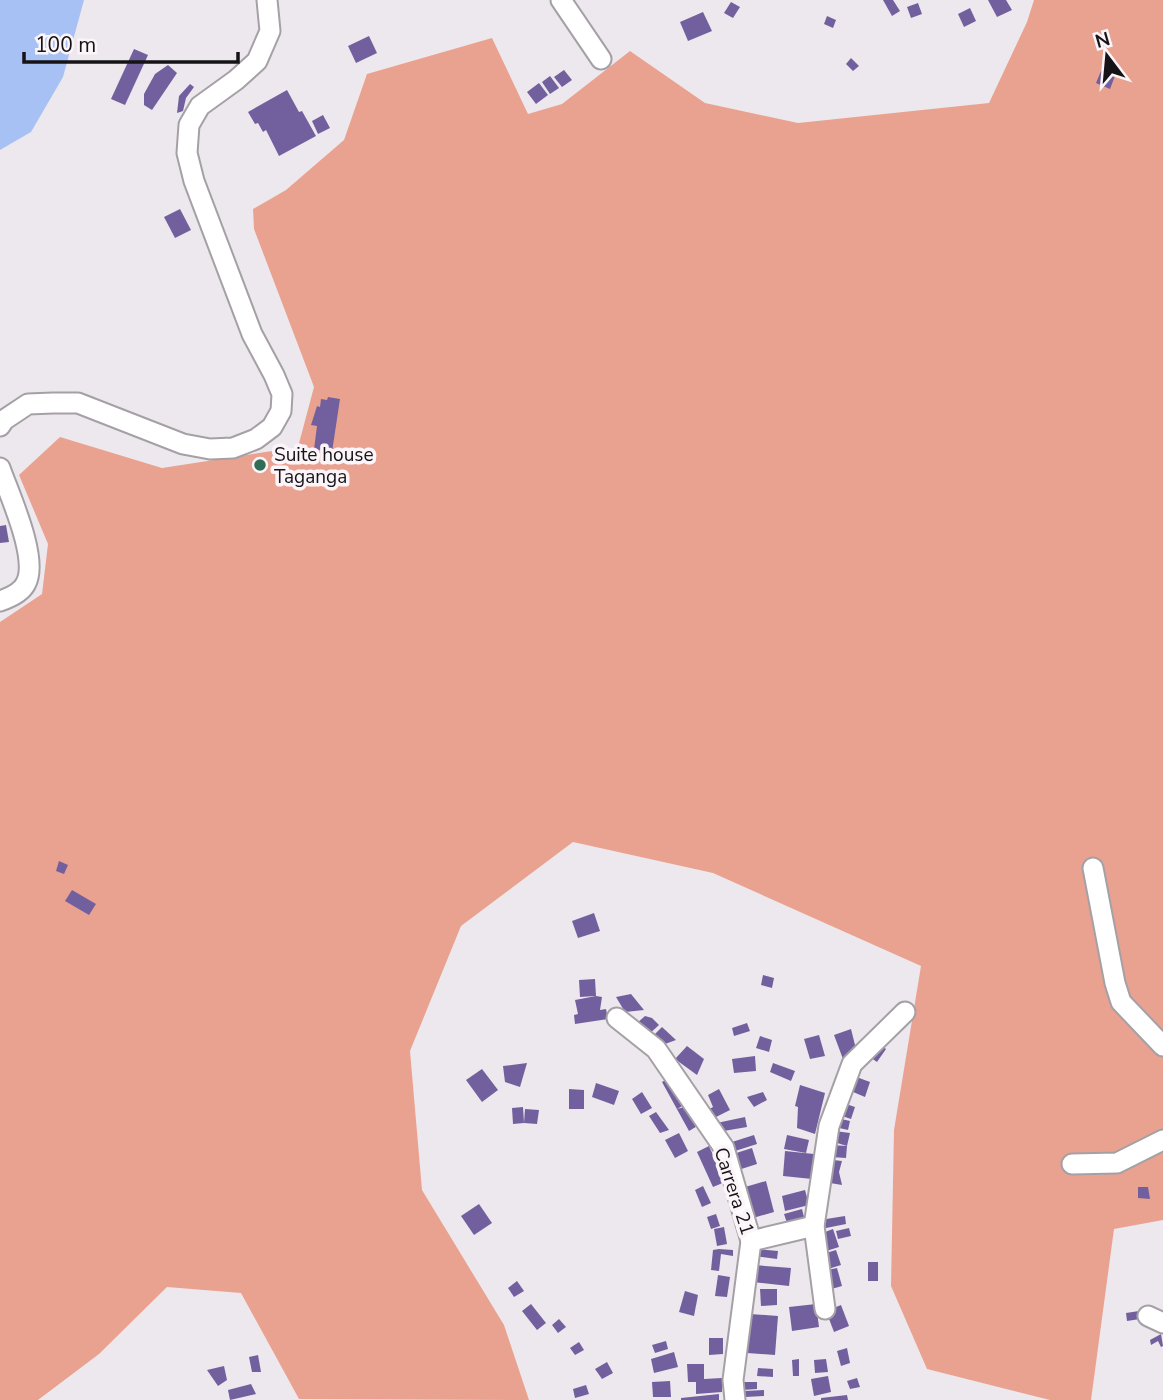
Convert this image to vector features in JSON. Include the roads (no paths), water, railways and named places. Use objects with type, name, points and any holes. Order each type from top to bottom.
[{"type":"street","points":[[0,426],[4,419],[28,404],[78,403],[183,444],[210,449],[233,448],[256,439],[272,427],[281,411],[282,394],[252,334],[194,181],[187,153],[189,125],[200,106],[257,61],[270,31],[267,0]]},
{"type":"street","points":[[561,0],[601,59]]},
{"type":"street","points":[[0,468],[30,565],[26,584],[0,601]]},
{"type":"street","points":[[1093,868],[1121,1002],[1163,1046]]},
{"type":"street","points":[[825,1309],[814,1226],[829,1126],[852,1065],[905,1012]]},
{"type":"street","name":"Carrera 21","points":[[617,1018],[656,1049],[724,1148],[751,1241],[733,1380],[735,1400]]},
{"type":"street","points":[[1072,1164],[1118,1163],[1163,1140]]},
{"type":"street","points":[[751,1241],[814,1226]]},
{"type":"water","points":[[0,0],[84,0],[63,77],[31,132],[0,150]]},
{"type":"place","name":"Suite house Taganga","points":[[260,465]]}]
